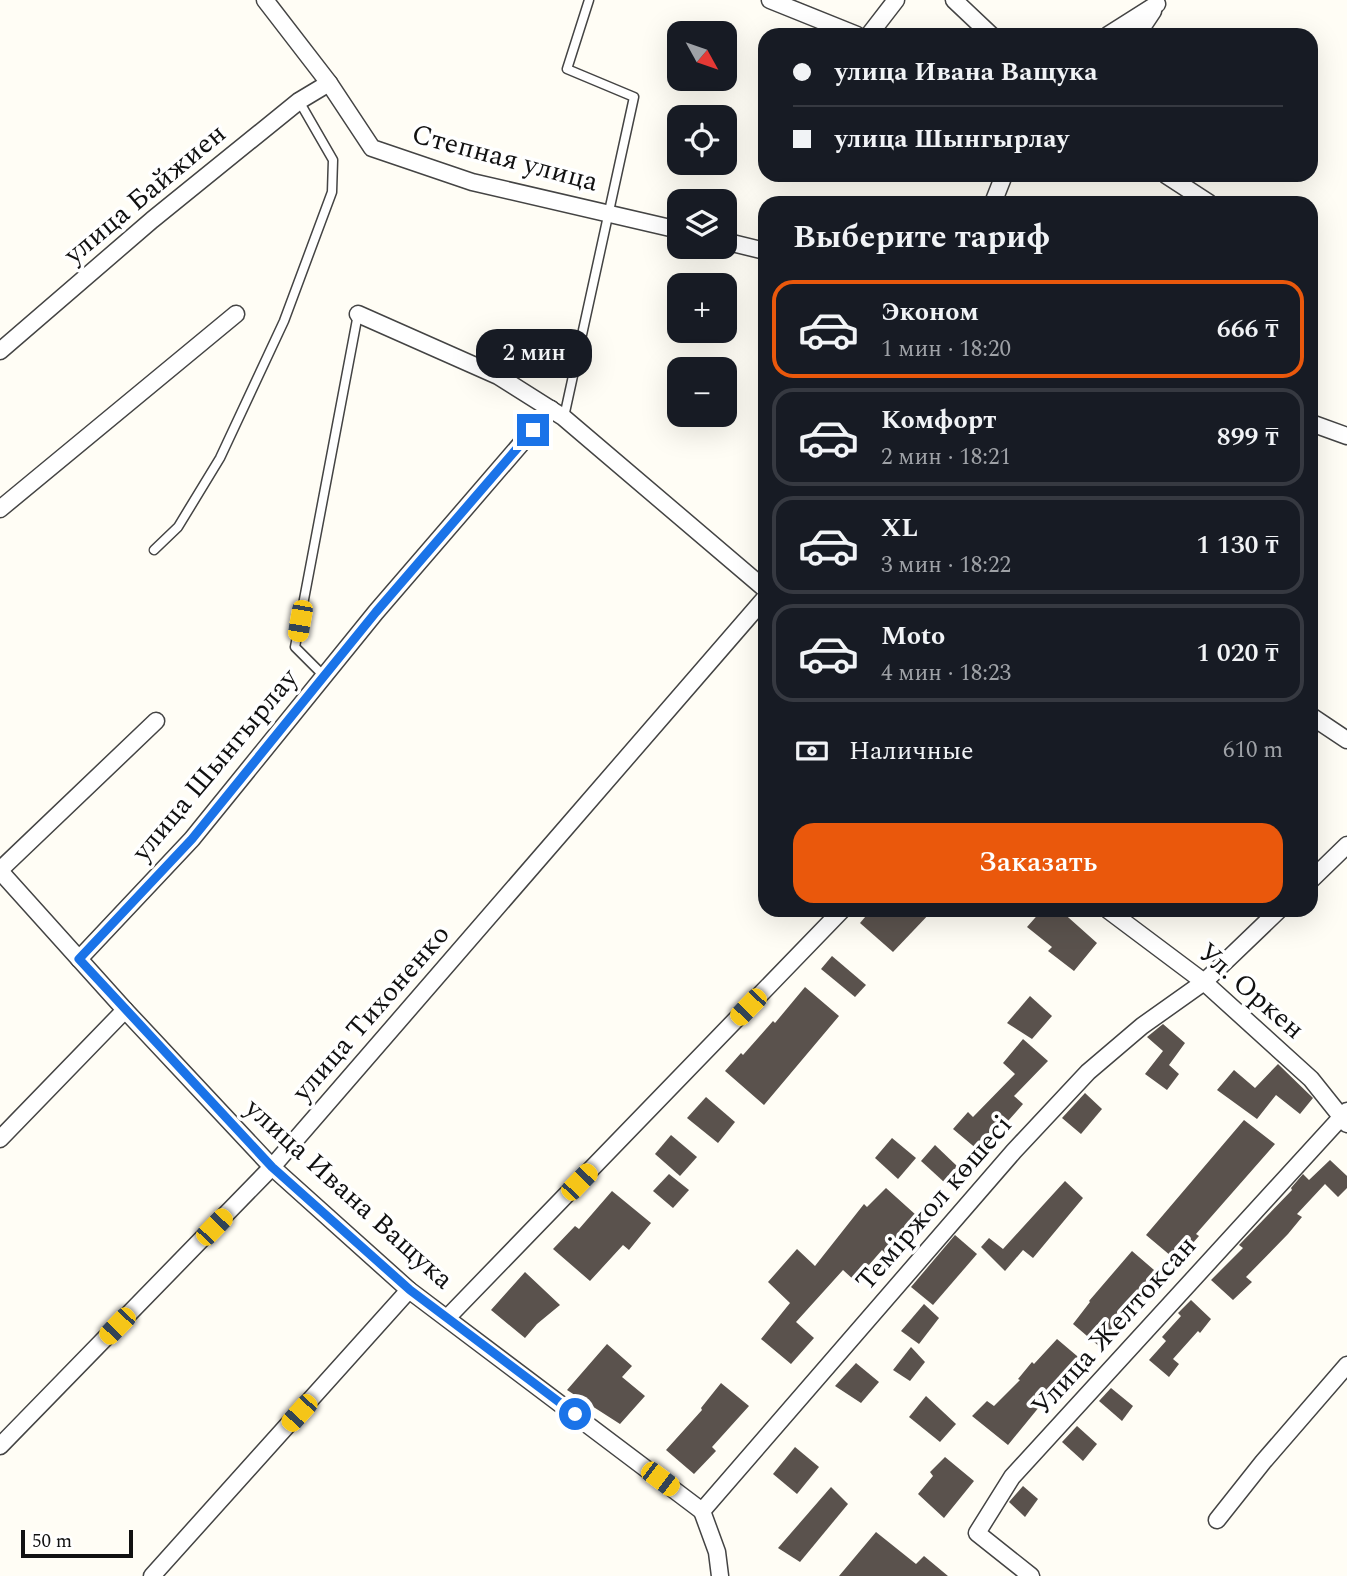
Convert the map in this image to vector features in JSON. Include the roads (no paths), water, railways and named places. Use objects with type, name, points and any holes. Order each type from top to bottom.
[{"type":"street","name":"Степная улица","points":[[265,0],[329,83],[372,148],[472,182],[667,227]]},
{"type":"street","points":[[770,0],[840,28]]},
{"type":"street","points":[[874,28],[896,0]]},
{"type":"street","points":[[954,0],[984,28]]},
{"type":"street","points":[[1119,28],[1158,2]]},
{"type":"street","points":[[1141,28],[1158,2]]},
{"type":"street","name":"улица Байжиен","points":[[0,351],[152,220],[299,101],[329,83]]},
{"type":"street","points":[[1177,182],[1198,196]]},
{"type":"street","points":[[737,245],[758,249]]},
{"type":"street","points":[[0,509],[236,313]]},
{"type":"street","points":[[358,314],[498,376],[557,413],[758,583]]},
{"type":"street","name":"улица Шынгырлау","points":[[79,959],[192,839],[376,612],[557,413]]},
{"type":"street","points":[[1318,426],[1347,436]]},
{"type":"street","name":"улица Тихоненко","points":[[0,1446],[272,1167],[758,606]]},
{"type":"street","points":[[0,870],[156,721]]},
{"type":"street","points":[[1318,721],[1347,740]]},
{"type":"street","points":[[1318,873],[1347,845]]},
{"type":"street","name":"улица Ивана Ващука","points":[[0,870],[125,1010],[272,1167],[410,1290],[702,1511]]},
{"type":"street","points":[[447,1318],[835,917]]},
{"type":"street","name":"Ул. Оркен","points":[[1117,917],[1204,982],[1311,1079],[1345,1117]]},
{"type":"street","name":"Теміржол көшесі","points":[[702,1511],[1014,1151],[1088,1072],[1142,1026],[1204,982],[1272,917]]},
{"type":"street","points":[[0,1139],[125,1010]]},
{"type":"street","name":"Улица Желтоксан","points":[[1031,1576],[977,1533],[1012,1477],[1345,1117]]},
{"type":"street","points":[[152,1576],[410,1290]]},
{"type":"street","points":[[1217,1520],[1263,1462],[1347,1366]]},
{"type":"street","points":[[702,1511],[717,1552],[720,1576]]},
{"type":"lane","points":[[557,413],[634,97],[567,69],[589,0]]},
{"type":"lane","points":[[154,550],[178,527],[220,458],[284,321],[332,192],[332,160],[299,101]]},
{"type":"lane","points":[[324,676],[295,647],[358,314]]}]
